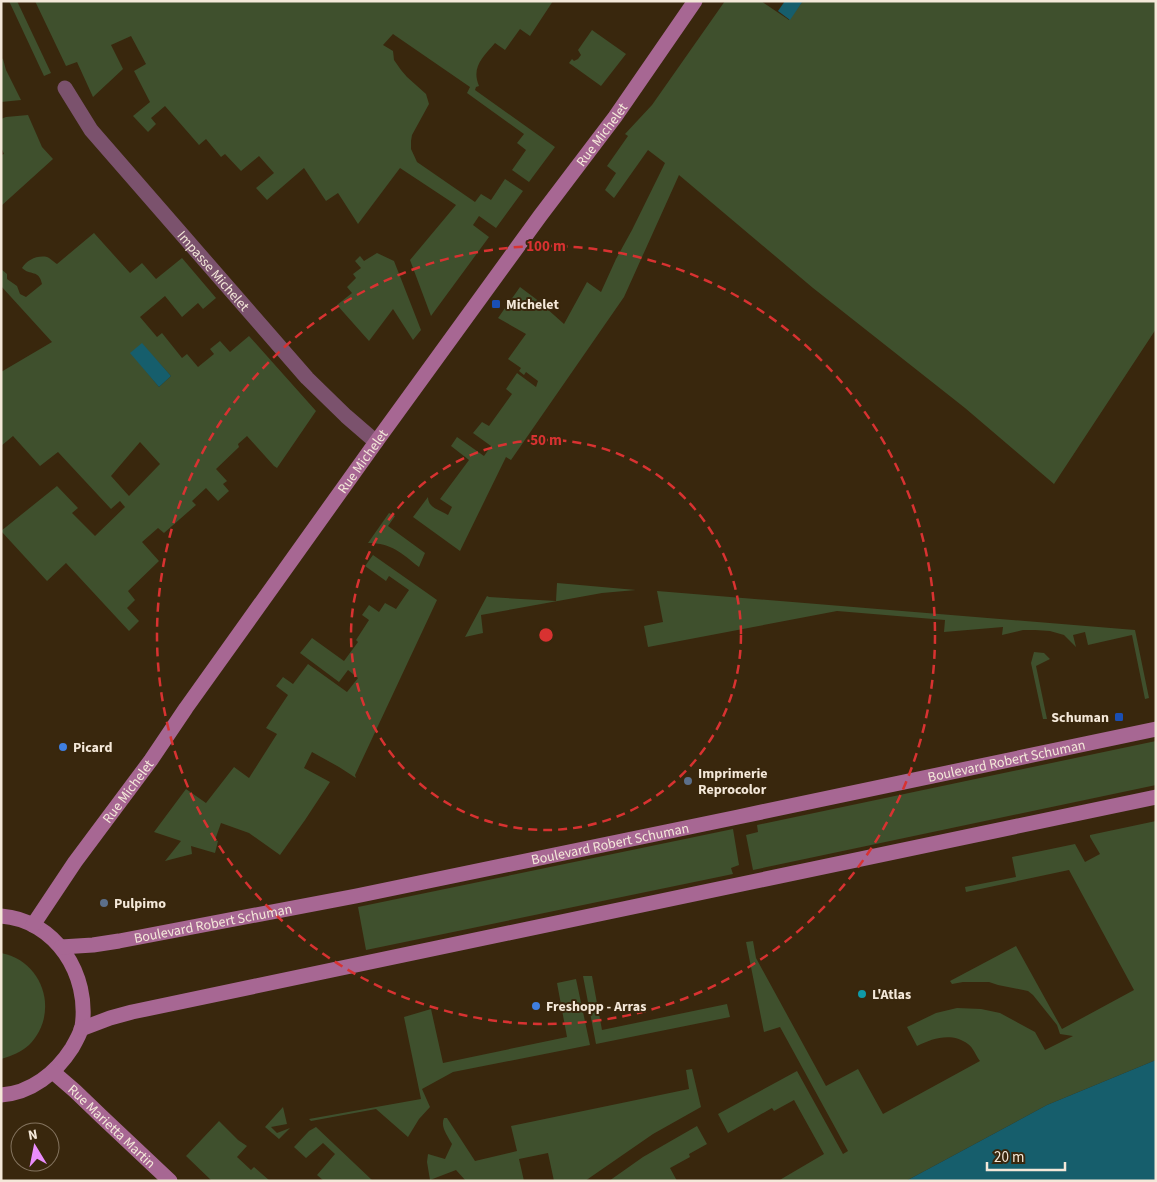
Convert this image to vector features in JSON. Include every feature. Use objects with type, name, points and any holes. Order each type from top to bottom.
[{"type":"main road","name":"Rue Michelet","points":[[33,925],[75,862],[151,760],[376,442],[540,216],[615,117],[695,1]]},
{"type":"main road","name":"Boulevard Robert Schuman","points":[[61,948],[118,941],[365,894],[738,818],[1156,729]]},
{"type":"main road","points":[[81,1029],[132,1012],[1156,797]]},
{"type":"main road","points":[[1,916],[33,925],[48,935],[61,948],[71,961],[81,988],[82,1019],[81,1029],[76,1041],[69,1053],[53,1072],[33,1086],[1,1095]]},
{"type":"main road","name":"Rue Marietta Martin","points":[[53,1072],[75,1090],[170,1181]]},
{"type":"street","name":"Impasse Michelet","points":[[65,88],[90,130],[301,370],[346,416],[376,442]]},
{"type":"green space","points":[[9,1],[17,1],[51,73],[44,76]]},
{"type":"green space","points":[[35,1],[553,1],[530,36],[520,29],[505,50],[495,43],[479,63],[476,73],[479,86],[475,90],[555,147],[529,182],[512,170],[526,150],[517,143],[524,134],[467,93],[470,87],[393,34],[383,45],[393,51],[394,60],[407,77],[426,94],[429,104],[412,135],[411,149],[417,162],[475,202],[481,194],[491,200],[505,179],[523,191],[496,228],[479,216],[473,225],[489,237],[431,316],[410,260],[456,205],[400,168],[358,224],[338,193],[326,201],[304,168],[267,200],[256,188],[274,173],[259,156],[241,171],[225,154],[221,157],[206,139],[199,145],[165,106],[151,118],[156,124],[148,132],[133,116],[150,102],[134,71],[146,64],[131,36],[111,45],[123,69],[93,97],[77,62],[66,66]]},
{"type":"green space","points":[[725,1],[761,1],[789,20],[803,1],[1156,1],[1156,329],[1054,484],[965,408],[813,288],[679,175],[624,297],[511,460],[506,457],[460,551],[413,517],[428,497],[432,506],[448,515],[452,507],[440,499],[469,460],[451,446],[457,437],[484,456],[491,446],[473,433],[482,422],[489,426],[512,394],[506,389],[517,373],[536,387],[538,381],[526,372],[524,375],[519,371],[521,368],[508,359],[526,334],[498,318],[520,287],[564,324],[587,282],[601,292],[665,163],[648,150],[614,198],[605,190],[616,173],[607,166],[628,136],[625,134],[652,105]]},
{"type":"green space","points":[[592,30],[626,54],[601,86],[569,63],[572,59],[574,61],[578,59],[581,55],[578,50]]},
{"type":"green space","points":[[1,58],[3,59],[6,70],[21,100],[1,102]]},
{"type":"green space","points":[[28,115],[42,147],[53,159],[1,206],[1,155],[4,154],[1,147],[1,119]]},
{"type":"green space","points":[[94,233],[130,273],[142,263],[156,279],[182,258],[216,298],[203,309],[198,303],[182,317],[165,296],[140,317],[157,337],[162,333],[182,358],[187,354],[198,367],[214,354],[210,349],[220,341],[230,352],[249,336],[316,411],[277,468],[247,436],[238,444],[239,447],[216,469],[227,481],[223,484],[229,491],[218,501],[206,488],[192,501],[196,505],[164,533],[158,528],[142,542],[159,561],[128,591],[135,600],[127,608],[139,621],[129,631],[66,563],[47,581],[1,531],[57,486],[78,508],[72,513],[95,536],[125,507],[120,501],[111,509],[58,452],[40,466],[13,436],[1,446],[1,372],[52,342],[1,286],[1,269],[7,274],[7,279],[17,286],[20,294],[26,297],[42,284],[39,276],[22,268],[24,265],[29,260],[40,257],[48,258],[57,264]],"holes":[[[142,344],[171,376],[159,387],[131,353]],[[140,442],[160,464],[129,496],[111,476]]]},
{"type":"green space","points":[[377,253],[394,261],[421,330],[413,340],[393,309],[369,341],[337,305],[352,293],[347,287],[356,278],[353,274],[361,268],[355,261],[360,256],[364,261]]},
{"type":"green space","points":[[389,513],[395,516],[388,526],[425,553],[419,567],[390,547],[368,543]]},
{"type":"green space","points":[[373,555],[437,600],[355,775],[356,778],[312,752],[304,768],[330,782],[280,855],[249,833],[221,823],[215,840],[218,841],[215,853],[191,846],[192,854],[165,861],[181,841],[154,832],[186,789],[206,803],[234,767],[249,778],[277,734],[266,728],[288,695],[276,686],[283,677],[293,684],[308,664],[347,692],[358,678],[348,670],[339,682],[300,653],[312,638],[344,661],[358,642],[356,640],[369,620],[362,615],[369,605],[379,612],[385,603],[396,609],[409,590],[389,576],[386,581],[365,566]]},
{"type":"green space","points":[[557,583],[636,590],[602,593],[481,615],[483,633],[465,637],[487,596],[556,601]]},
{"type":"green space","points":[[657,591],[1135,630],[1149,698],[1145,699],[1132,635],[1088,645],[1085,632],[1073,635],[1076,647],[1064,635],[1050,631],[1023,630],[1002,635],[1003,627],[944,632],[945,620],[837,611],[648,647],[644,626],[663,622]]},
{"type":"green space","points":[[1034,652],[1044,653],[1050,659],[1036,666],[1047,719],[1043,719],[1031,663]]},
{"type":"green space","points":[[1156,741],[1156,785],[753,870],[746,835],[758,832],[757,825]]},
{"type":"green space","points":[[1156,821],[1156,1060],[1047,1105],[906,1181],[778,1181],[824,1154],[794,1100],[774,1111],[772,1108],[728,1133],[718,1114],[797,1071],[843,1154],[848,1151],[780,1027],[764,1032],[746,942],[753,941],[756,958],[826,1086],[858,1069],[883,1114],[980,1061],[970,1045],[956,1038],[936,1039],[917,1046],[907,1027],[936,1013],[957,1008],[981,1009],[1000,1013],[1035,1032],[1045,1050],[1073,1036],[1060,1034],[1057,1025],[1028,991],[989,982],[952,984],[950,981],[1016,946],[1062,1029],[1134,990],[1069,870],[966,892],[965,887],[1016,877],[1012,857],[1075,844],[1085,862],[1100,854],[1090,835]]},
{"type":"green space","points":[[733,829],[739,865],[731,868],[733,874],[366,950],[358,907]]},
{"type":"green space","points":[[1,953],[16,958],[28,966],[37,977],[43,990],[45,1004],[44,1019],[29,1045],[16,1054],[1,1059]]},
{"type":"green space","points":[[583,976],[592,976],[602,1030],[727,1004],[730,1017],[596,1044]]},
{"type":"green space","points":[[576,979],[590,1045],[453,1072],[422,1089],[430,1107],[419,1119],[408,1137],[376,1109],[311,1121],[309,1119],[421,1099],[404,1017],[431,1009],[443,1063],[567,1037],[557,983]]},
{"type":"green space","points":[[692,1069],[701,1107],[653,1134],[585,1181],[554,1181],[548,1153],[519,1159],[524,1181],[466,1181],[456,1170],[430,1180],[427,1162],[428,1154],[445,1159],[452,1144],[444,1128],[444,1118],[447,1118],[475,1161],[517,1151],[511,1126],[689,1089],[686,1070]]},
{"type":"green space","points":[[283,1107],[287,1124],[271,1127],[277,1133],[290,1128],[279,1139],[265,1127]]},
{"type":"green space","points":[[219,1121],[238,1140],[247,1146],[237,1157],[251,1170],[254,1167],[270,1181],[212,1181],[186,1156]]},
{"type":"green space","points":[[697,1126],[707,1144],[689,1154],[690,1157],[670,1168],[677,1181],[609,1181],[643,1157]]},
{"type":"green space","points":[[316,1127],[373,1181],[324,1181],[317,1175],[335,1154],[323,1143],[306,1158],[294,1147],[309,1131]]},
{"type":"water","points":[[785,1],[803,1],[790,20],[778,11]]},
{"type":"water","points":[[142,343],[171,376],[159,387],[130,353]]},
{"type":"water","points":[[1156,1060],[1156,1181],[906,1181],[1047,1105]]},
{"type":"place","name":"Michelet","points":[[496,304]]},
{"type":"place","name":"Schuman","points":[[1119,717]]},
{"type":"place","name":"Picard","points":[[63,747]]},
{"type":"place","name":"Imprimerie Reprocolor","points":[[688,781]]},
{"type":"place","name":"Pulpimo","points":[[104,903]]},
{"type":"place","name":"L'Atlas","points":[[862,994]]},
{"type":"place","name":"Freshopp - Arras","points":[[536,1006]]}]
